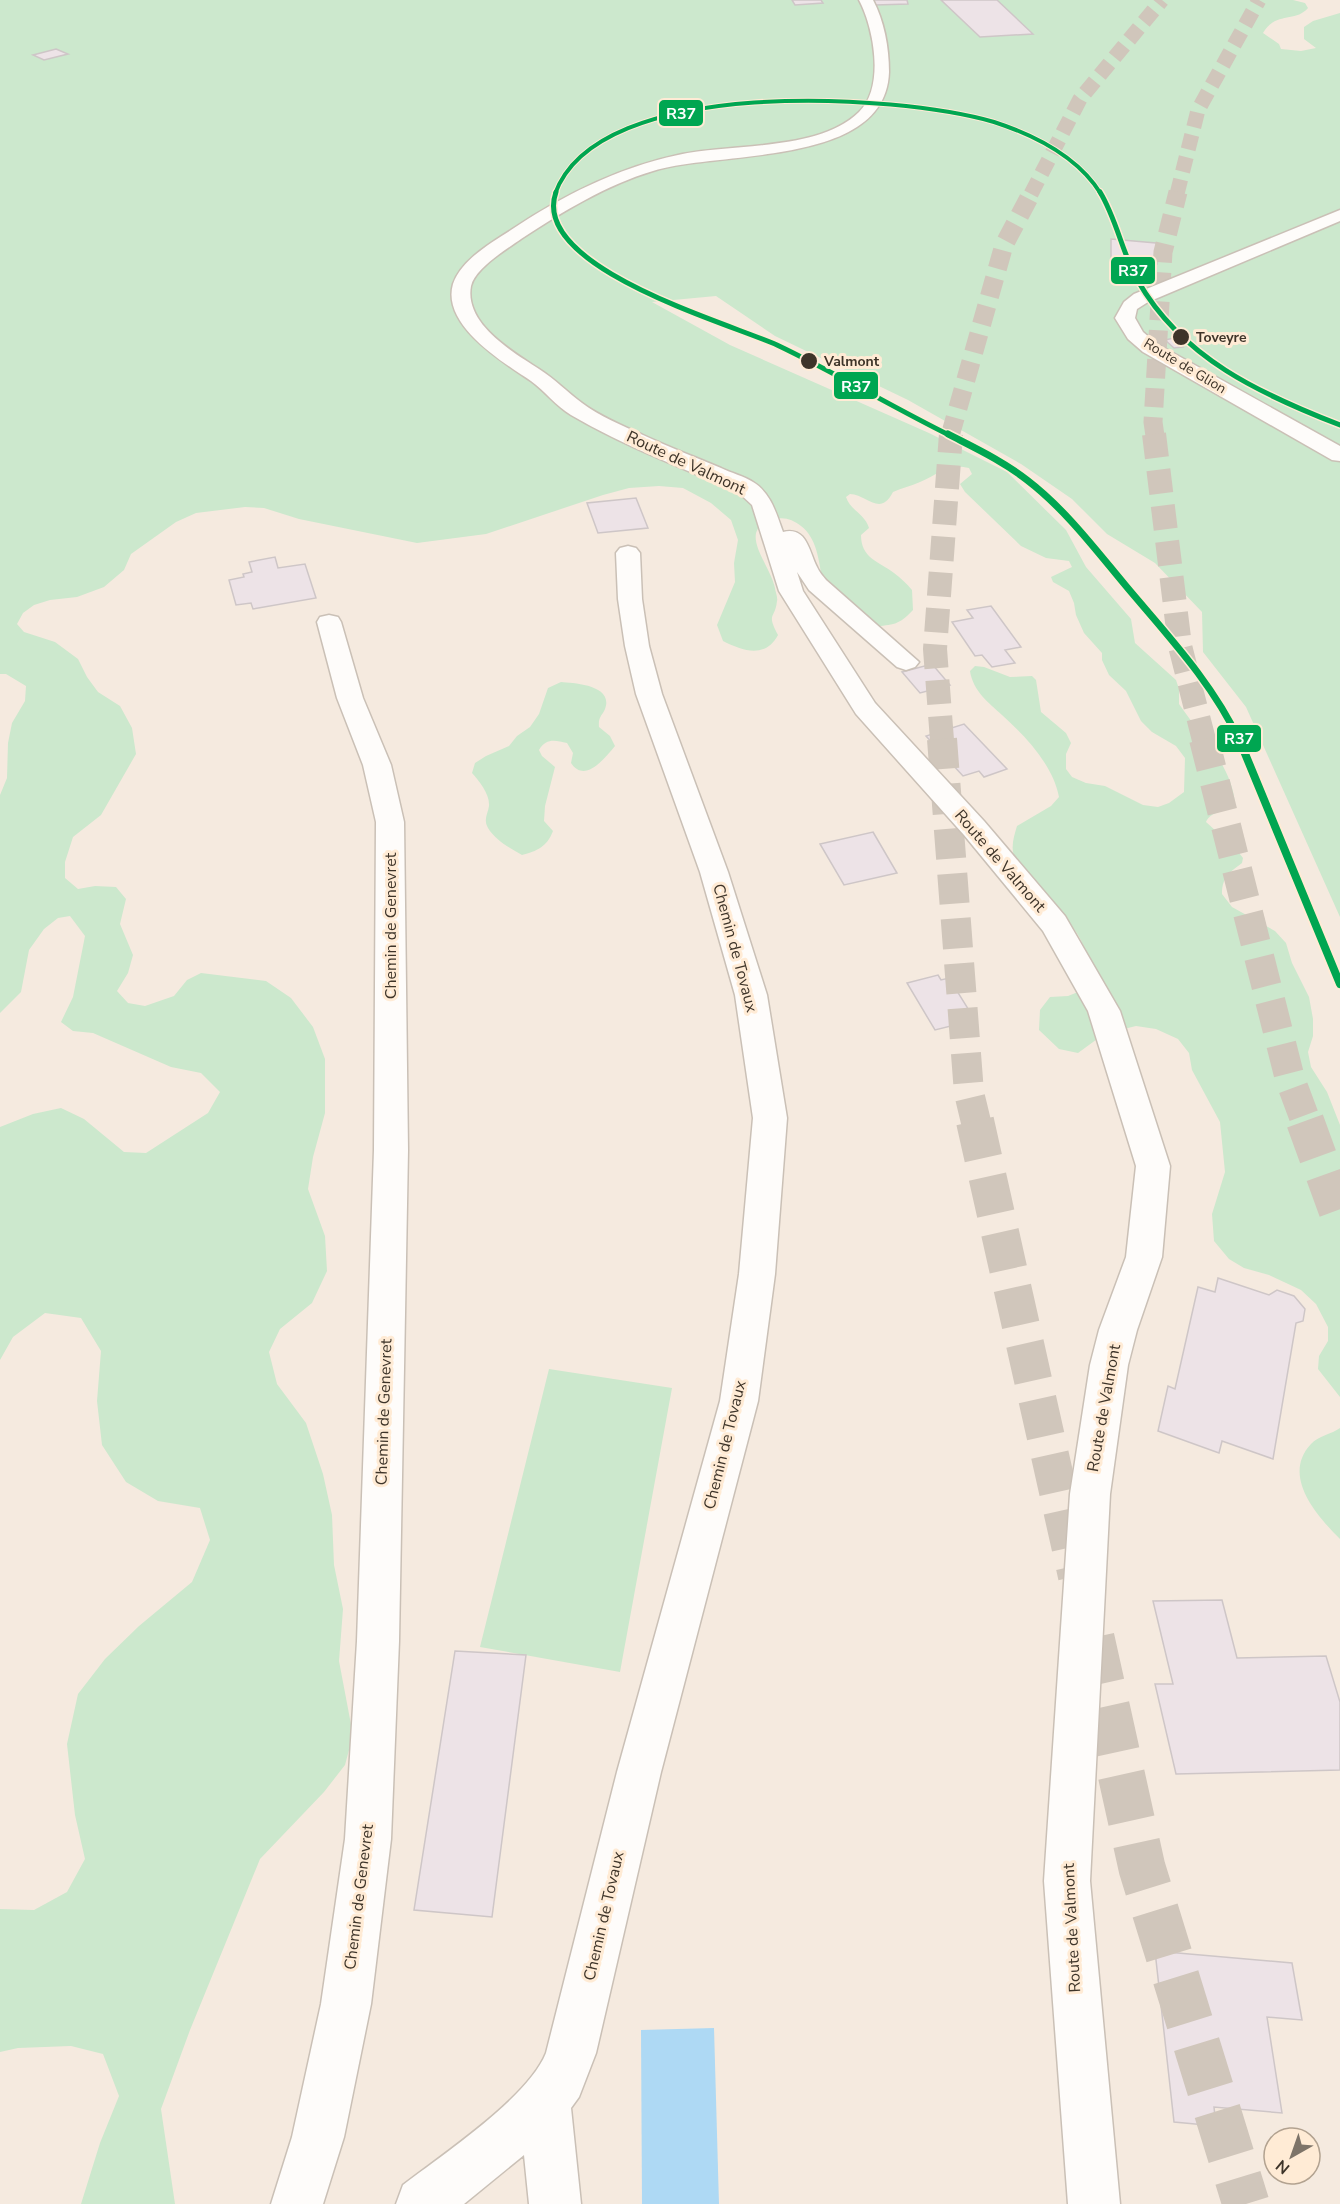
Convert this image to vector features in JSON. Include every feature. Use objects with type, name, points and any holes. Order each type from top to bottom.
[{"type":"street","name":"Route de Valmont","points":[[866,0],[872,10],[882,53],[881,81],[872,106],[856,122],[835,133],[806,143],[680,159],[632,171],[563,205],[506,239],[470,271],[462,285],[464,307],[482,337],[497,351],[541,379],[576,409],[601,424],[746,487],[762,503],[791,591],[866,708],[974,828],[1054,924],[1104,1011],[1153,1166],[1144,1257],[1118,1330],[1109,1365],[1090,1494],[1067,1881],[1094,2204]]},
{"type":"street","name":"Route de Glion","points":[[1340,215],[1141,298],[1132,303],[1126,311],[1125,318],[1135,335],[1164,357],[1340,455]]},
{"type":"street","points":[[1276,224],[1294,236]]},
{"type":"street","points":[[773,533],[791,539],[798,545],[805,567],[817,585],[906,662]]},
{"type":"street","name":"Chemin de Tovaux","points":[[422,2204],[517,2128],[545,2102],[561,2079],[571,2053],[639,1772],[739,1401],[757,1275],[770,1118],[751,995],[714,872],[649,694],[637,646],[630,599],[628,553]]},
{"type":"street","name":"Chemin de Genevret","points":[[297,2204],[318,2137],[346,2004],[368,1839],[378,1641],[391,1150],[390,822],[377,765],[350,698],[329,622]]},
{"type":"street","points":[[545,2102],[555,2204]]},
{"type":"green space","points":[[0,0],[1293,0],[1305,3],[1308,8],[1297,15],[1274,22],[1263,33],[1279,44],[1281,49],[1301,51],[1316,48],[1304,39],[1304,27],[1313,21],[1340,13],[1340,917],[1246,707],[1203,652],[1202,612],[1155,563],[1107,534],[1072,499],[1021,464],[908,400],[775,336],[716,296],[652,302],[730,345],[929,433],[1007,472],[1066,530],[1086,567],[1131,619],[1135,643],[1176,680],[1179,689],[1179,704],[1222,763],[1233,790],[1235,804],[1211,815],[1206,822],[1243,858],[1242,863],[1225,879],[1222,894],[1232,907],[1275,931],[1286,943],[1292,963],[1309,997],[1313,1019],[1313,1036],[1308,1052],[1311,1067],[1327,1092],[1340,1125],[1340,1397],[1318,1369],[1319,1356],[1328,1341],[1328,1327],[1316,1304],[1301,1290],[1269,1275],[1244,1268],[1229,1259],[1214,1241],[1212,1214],[1225,1172],[1220,1122],[1192,1070],[1189,1053],[1178,1039],[1156,1029],[1136,1026],[1104,1034],[1078,1053],[1059,1049],[1039,1030],[1040,1010],[1050,997],[1068,996],[1078,992],[1085,951],[1074,928],[1031,880],[1015,858],[1013,842],[1017,826],[1051,806],[1059,797],[1045,763],[1020,733],[982,696],[974,684],[970,671],[975,666],[1010,677],[1032,676],[1036,680],[1041,712],[1066,733],[1071,743],[1066,754],[1066,769],[1072,777],[1086,783],[1105,786],[1143,805],[1158,807],[1169,803],[1184,792],[1185,758],[1176,746],[1152,732],[1141,721],[1126,691],[1109,675],[1102,660],[1102,653],[1084,633],[1069,591],[1053,582],[1051,577],[1072,567],[1069,561],[1046,558],[1021,546],[965,492],[960,484],[972,474],[969,468],[954,467],[943,470],[893,492],[883,503],[873,503],[850,494],[846,497],[869,528],[861,535],[867,554],[897,575],[912,590],[913,610],[895,623],[864,627],[838,615],[825,591],[816,549],[810,536],[801,526],[787,519],[780,518],[762,525],[757,531],[756,540],[775,588],[777,599],[772,619],[778,635],[773,643],[760,650],[746,650],[723,641],[717,625],[735,582],[734,563],[738,540],[731,520],[711,503],[683,488],[659,486],[629,488],[603,495],[486,534],[417,543],[299,519],[264,508],[245,507],[196,513],[176,522],[131,554],[124,570],[104,587],[77,597],[50,600],[34,605],[23,613],[17,624],[24,632],[55,642],[78,659],[98,692],[120,706],[132,728],[136,754],[101,815],[73,837],[65,862],[65,878],[78,889],[95,886],[116,887],[126,899],[120,924],[133,955],[128,973],[117,991],[128,1003],[145,1006],[174,996],[187,980],[201,973],[266,981],[291,998],[313,1027],[325,1059],[325,1113],[313,1157],[308,1189],[325,1236],[327,1271],[312,1303],[280,1329],[269,1352],[277,1384],[306,1423],[323,1474],[332,1515],[334,1565],[343,1609],[339,1661],[353,1735],[345,1765],[324,1792],[260,1859],[190,2030],[161,2109],[175,2204],[81,2204],[100,2143],[119,2096],[103,2054],[71,2046],[18,2048],[0,2052],[0,1909],[34,1910],[67,1892],[85,1859],[75,1815],[67,1744],[78,1694],[105,1659],[139,1626],[192,1582],[210,1540],[200,1508],[158,1501],[126,1482],[102,1445],[97,1401],[101,1351],[81,1318],[45,1313],[13,1337],[0,1360],[0,1127],[33,1114],[61,1108],[84,1119],[124,1152],[146,1153],[208,1113],[220,1092],[201,1073],[171,1067],[93,1033],[73,1031],[61,1022],[73,997],[85,936],[70,916],[58,918],[44,929],[29,950],[21,992],[0,1013],[0,795],[7,778],[8,743],[12,723],[25,701],[26,686],[6,674],[0,674]]},
{"type":"green space","points":[[561,682],[591,687],[604,695],[605,709],[599,727],[610,736],[615,746],[594,767],[582,771],[576,769],[571,763],[573,753],[567,743],[551,741],[542,746],[539,750],[542,756],[555,767],[545,806],[544,821],[553,831],[541,848],[522,855],[491,833],[486,819],[489,806],[488,797],[472,773],[475,763],[509,746],[517,736],[530,727],[539,714],[548,688]]},
{"type":"green space","points":[[549,1369],[672,1388],[620,1672],[480,1647]]},
{"type":"green space","points":[[1340,1428],[1340,1539],[1322,1519],[1306,1495],[1301,1482],[1300,1469],[1303,1456],[1311,1444]]},
{"type":"water","points":[[714,2028],[719,2204],[642,2204],[641,2030]]},
{"type":"building","points":[[792,0],[821,0],[823,3],[795,5]]},
{"type":"building","points":[[874,0],[907,0],[908,4],[875,5]]},
{"type":"building","points":[[941,0],[997,0],[1033,34],[980,37]]},
{"type":"building","points":[[56,49],[68,54],[44,60],[33,55]]},
{"type":"building","points":[[1111,239],[1156,243],[1157,246],[1163,246],[1164,261],[1157,261],[1157,264],[1111,260]]},
{"type":"building","points":[[1174,338],[1183,347],[1174,348],[1165,340]]},
{"type":"building","points":[[636,498],[648,528],[598,533],[587,503]]},
{"type":"building","points":[[275,557],[278,568],[305,564],[316,598],[253,609],[251,603],[236,605],[229,580],[244,577],[243,574],[252,572],[249,562]]},
{"type":"building","points":[[991,606],[1021,647],[1005,650],[1015,663],[992,667],[982,655],[975,656],[952,622],[973,618],[967,610]]},
{"type":"building","points":[[932,664],[950,685],[920,693],[902,672]]},
{"type":"building","points":[[964,724],[1007,769],[984,777],[979,771],[963,776],[926,736]]},
{"type":"building","points":[[873,832],[897,873],[844,885],[820,844]]},
{"type":"building","points":[[938,975],[941,980],[949,978],[975,1020],[935,1030],[907,983]]},
{"type":"building","points":[[1218,1278],[1269,1295],[1277,1290],[1294,1296],[1305,1309],[1303,1321],[1296,1323],[1273,1459],[1222,1441],[1219,1453],[1158,1431],[1168,1386],[1175,1389],[1198,1287],[1215,1292]]},
{"type":"building","points":[[1222,1600],[1237,1658],[1326,1656],[1340,1702],[1340,1770],[1176,1774],[1155,1684],[1173,1684],[1153,1601]]},
{"type":"building","points":[[455,1651],[526,1655],[492,1917],[414,1910]]},
{"type":"building","points":[[1155,1951],[1292,1963],[1302,2020],[1267,2017],[1282,2113],[1214,2107],[1216,2126],[1174,2122]]},
{"type":"tunnel","points":[[1031,194],[1080,99],[1162,0]]},
{"type":"tunnel","points":[[1177,194],[1198,110],[1259,0]]},
{"type":"tunnel","points":[[950,436],[1004,245],[1032,192]]},
{"type":"tunnel","points":[[1155,436],[1153,422],[1163,252],[1178,192]]},
{"type":"tunnel","points":[[942,740],[935,649],[951,434]]},
{"type":"tunnel","points":[[1154,434],[1180,646],[1204,740]]},
{"type":"tunnel","points":[[942,739],[969,1093],[976,1122]]},
{"type":"tunnel","points":[[1204,739],[1290,1079],[1306,1122]]},
{"type":"tunnel","points":[[975,1121],[1077,1576]]},
{"type":"tunnel","points":[[1305,1121],[1340,1217]]},
{"type":"tunnel","points":[[1091,1638],[1142,1868],[1246,2204]]},
{"type":"transit line","name":"R37","points":[[1340,425],[1252,387],[1224,371],[1174,331],[1154,307],[1137,279],[1110,210],[1086,173],[1047,144],[995,123],[932,109],[865,101],[796,100],[730,105],[672,114],[626,129],[596,146],[569,169],[559,183],[554,198],[554,214],[561,231],[578,251],[601,269],[660,298],[776,345],[830,372],[1001,462],[1042,492],[1081,532],[1176,644],[1228,718],[1244,750],[1340,984]]},
{"type":"place","name":"Toveyre","points":[[1181,337]]},
{"type":"place","name":"Valmont","points":[[809,361]]}]
